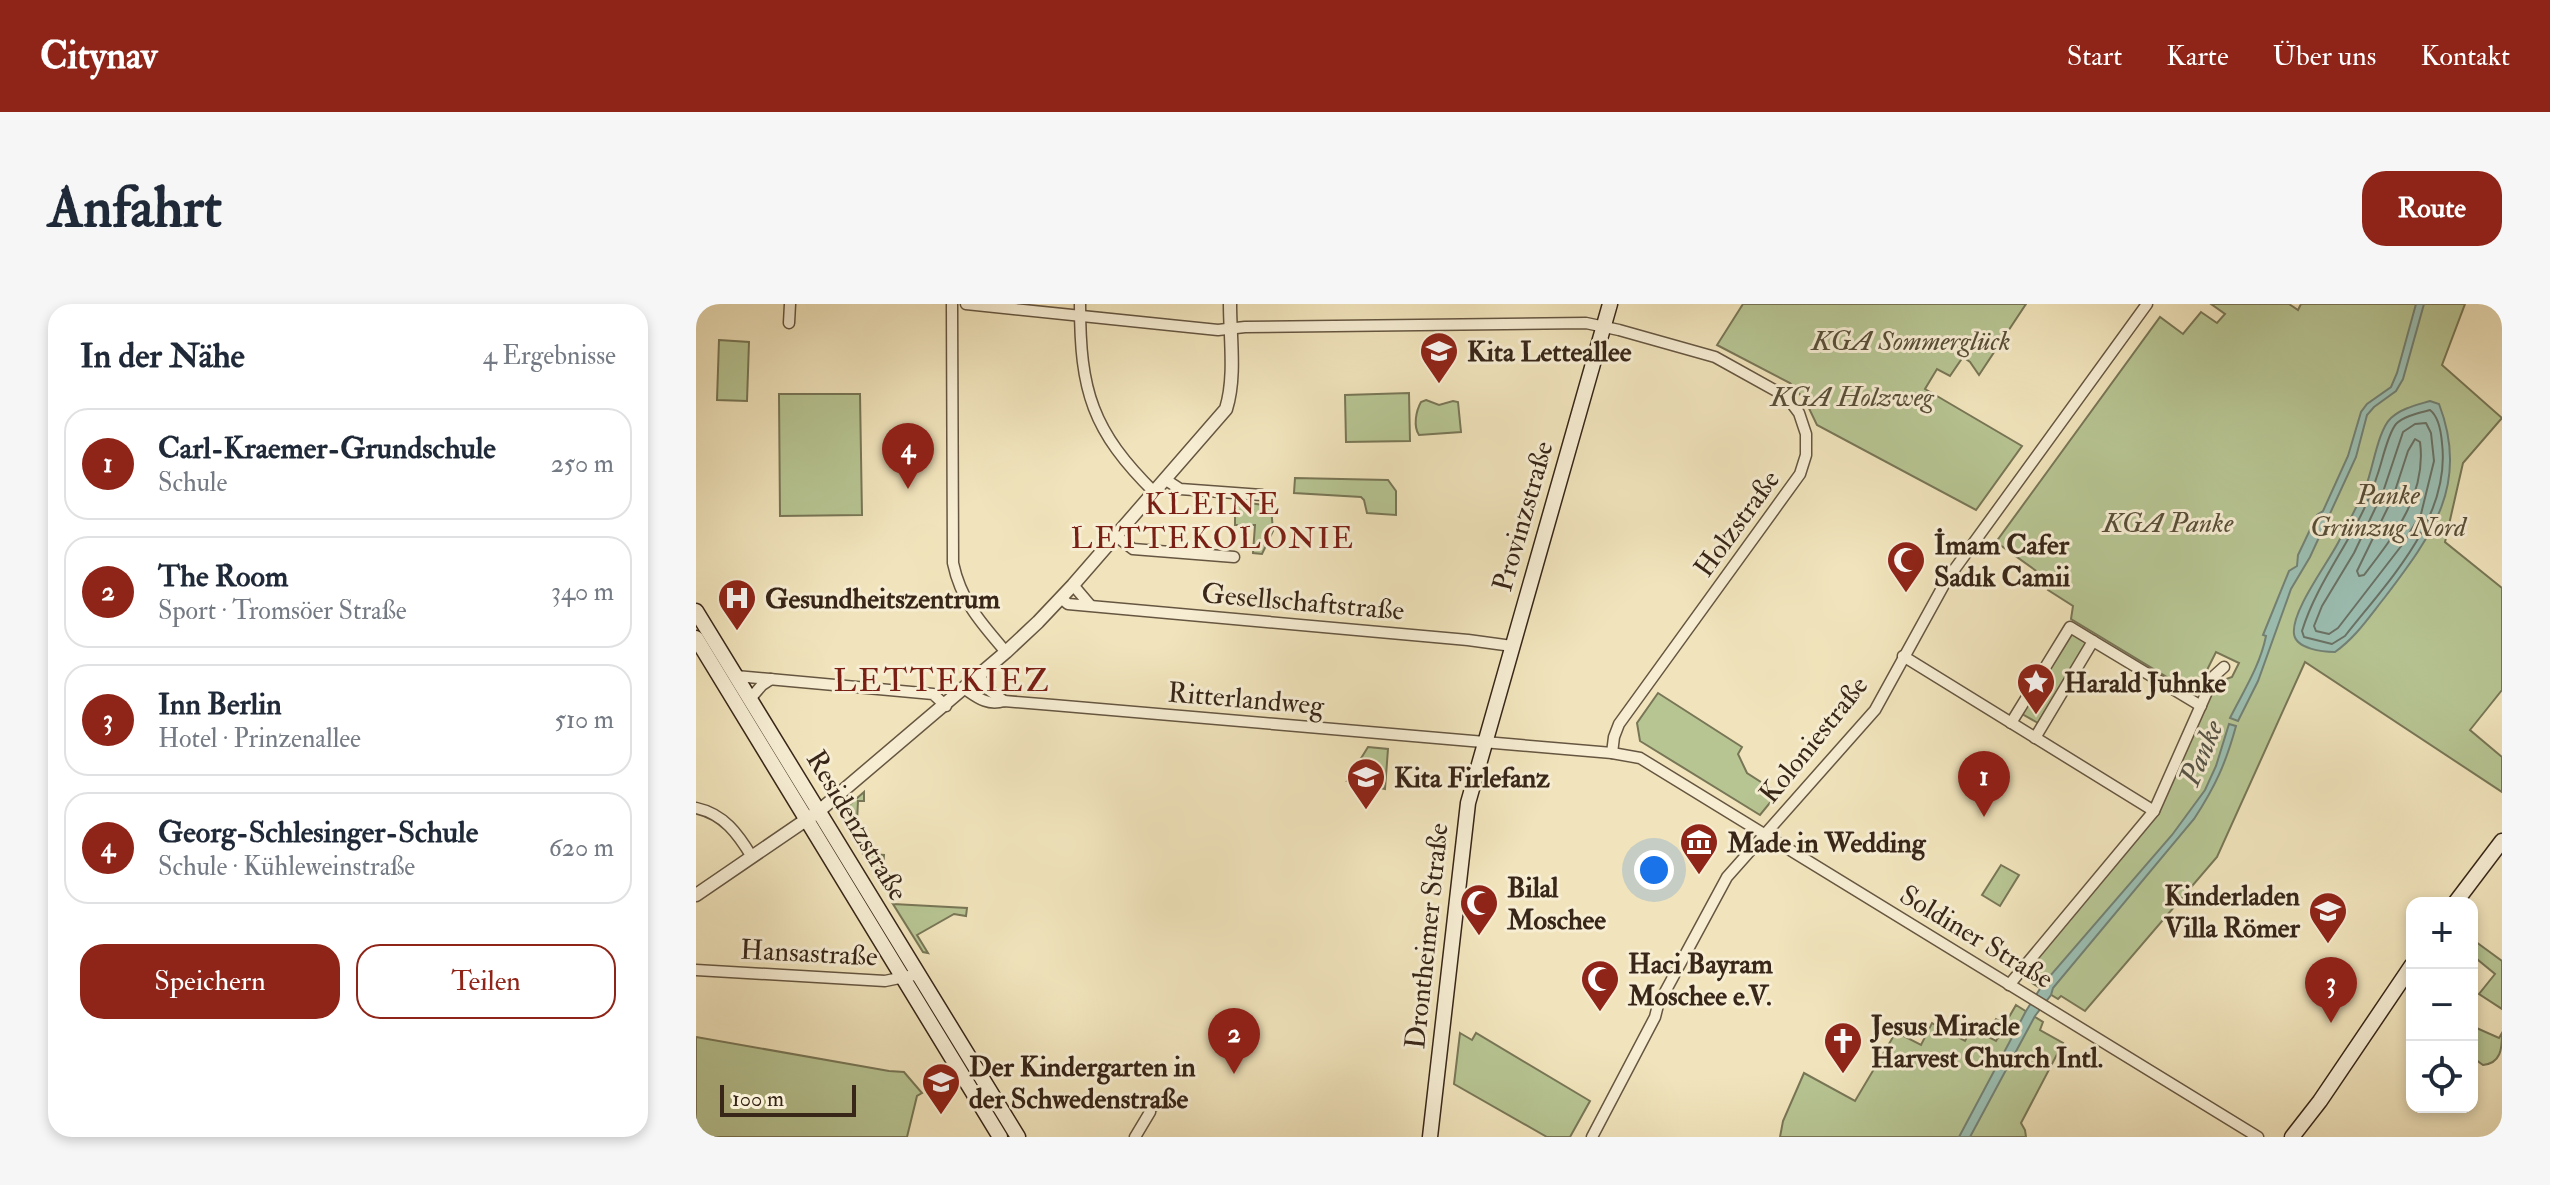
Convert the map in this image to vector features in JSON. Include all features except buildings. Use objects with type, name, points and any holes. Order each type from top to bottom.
[{"type":"main road","name":"Provinzstraße","points":[[1485,743],[1610,304]]},
{"type":"main road","name":"Residenzstraße","points":[[696,611],[919,974],[969,1071]]},
{"type":"main road","name":"Residenzstraße","points":[[696,638],[904,978],[969,1071]]},
{"type":"main road","name":"Drontheimer Straße","points":[[1430,1137],[1465,817],[1485,743]]},
{"type":"main road","points":[[2460,897],[2502,841]]},
{"type":"main road","points":[[2292,1137],[2409,969]]},
{"type":"main road","points":[[969,1071],[1000,1137]]},
{"type":"main road","points":[[969,1071],[1018,1137]]},
{"type":"main road","points":[[2304,1137],[2320,1101]]},
{"type":"street","points":[[789,323],[790,304]]},
{"type":"street","points":[[952,304],[953,563],[962,595],[1006,652]]},
{"type":"street","name":"Holzstraße","points":[[966,304],[1080,310],[1218,330],[1586,323],[1715,357],[1778,390],[1799,413],[1807,443],[1797,480],[1619,724],[1612,753]]},
{"type":"street","points":[[696,895],[819,811],[946,706],[1073,585],[1226,409],[1231,380],[1230,304]]},
{"type":"street","name":"Koloniestraße","points":[[1592,1137],[1727,877],[1875,710],[1947,579],[2147,304]]},
{"type":"street","points":[[1080,310],[1082,368],[1098,422],[1117,452],[1155,493]]},
{"type":"street","points":[[1166,480],[1180,489],[1262,495]]},
{"type":"street","points":[[1116,536],[1133,549],[1234,557]]},
{"type":"street","points":[[1073,585],[1090,605]]},
{"type":"street","name":"Gesellschaftstraße","points":[[1061,598],[1068,604],[1512,646]]},
{"type":"street","points":[[2011,723],[2070,627],[2201,706]]},
{"type":"street","points":[[2035,738],[2093,641]]},
{"type":"street","points":[[1903,656],[2154,811]]},
{"type":"street","points":[[2009,985],[2154,811],[2214,676],[2224,667]]},
{"type":"street","points":[[736,676],[933,694],[946,706]]},
{"type":"street","points":[[979,676],[989,690],[1004,701]]},
{"type":"street","points":[[750,699],[771,679]]},
{"type":"street","name":"Ritterlandweg","points":[[965,689],[986,702],[1004,701],[1485,743]]},
{"type":"street","name":"Soldiner Straße","points":[[1485,743],[1640,758],[2258,1137]]},
{"type":"street","points":[[696,808],[729,824],[752,857]]},
{"type":"street","name":"Hansastraße","points":[[696,970],[885,981],[919,974]]},
{"type":"street","points":[[1135,1137],[1154,1106]]},
{"type":"green space","name":"KGA Holzweg","points":[[1743,304],[2026,304],[1979,375],[1963,357],[1950,376],[1937,369],[1925,389],[2022,446],[1976,510],[1817,425],[1805,400],[1790,383],[1717,345]]},
{"type":"green space","points":[[2211,304],[2289,304],[2298,310],[2301,304],[2465,304],[2442,365],[2502,418],[2463,463],[2445,542],[2502,588],[2502,690],[2470,730],[2502,757],[2502,792],[2305,662],[2217,857],[2085,1011],[2032,983],[2032,977],[2023,972],[2156,816],[2215,683],[2232,677],[2239,663],[2216,652],[2195,694],[2071,619],[2073,606],[2048,590],[2053,583],[1996,542],[2160,317],[2183,334],[2201,312],[2217,323],[2225,314]]},
{"type":"green space","points":[[719,340],[749,342],[747,401],[717,400]]},
{"type":"green space","points":[[1409,393],[1410,441],[1346,442],[1345,395]]},
{"type":"green space","points":[[779,394],[860,394],[862,515],[780,516]]},
{"type":"green space","points":[[1426,400],[1439,405],[1458,402],[1461,432],[1419,435],[1417,414],[1421,402]]},
{"type":"green space","points":[[1295,478],[1388,480],[1396,491],[1396,515],[1367,513],[1361,497],[1294,493]]},
{"type":"green space","points":[[1241,502],[1271,506],[1273,531],[1262,554],[1253,553],[1255,525],[1235,525],[1235,509]]},
{"type":"green space","points":[[2072,633],[2087,642],[2038,723],[2022,714]]},
{"type":"green space","points":[[1658,693],[1742,747],[1738,754],[1747,773],[1778,793],[1760,815],[1640,741],[1637,723]]},
{"type":"green space","points":[[1368,747],[1388,749],[1385,789],[1347,781]]},
{"type":"green space","points":[[864,792],[864,801],[858,801],[856,842],[872,844],[872,854],[884,855],[882,885],[839,814]]},
{"type":"green space","points":[[2001,865],[2019,875],[2000,906],[1982,895]]},
{"type":"green space","points":[[893,904],[967,908],[966,916],[954,914],[917,935],[928,953],[923,952]]},
{"type":"green space","points":[[2478,943],[2502,961],[2502,1009],[2479,994],[2495,974],[2478,960]]},
{"type":"green space","points":[[2016,1005],[2043,1022],[2040,1030],[2063,1043],[2021,1123],[2026,1137],[1780,1137],[1783,1121],[1804,1073],[1855,1101],[1896,1032],[1921,1045],[1932,1023],[1965,1041],[1972,1028],[1996,1041],[2001,1033],[1991,1028],[1996,1019],[2005,1024]]},
{"type":"green space","points":[[2478,1029],[2499,1038],[2502,1033],[2497,1058],[2483,1065],[2478,1061]]},
{"type":"green space","points":[[1460,1033],[1472,1040],[1476,1033],[1590,1101],[1570,1137],[1547,1137],[1454,1084]]},
{"type":"green space","points":[[696,1037],[904,1072],[922,1093],[917,1096],[907,1137],[696,1137]]},
{"type":"water","points":[[2416,304],[2424,304],[2403,379],[2396,391],[2367,415],[2356,457],[2310,557],[2291,589],[2258,681],[2238,721],[2230,718],[2260,658],[2266,636],[2263,635],[2289,571],[2297,566],[2298,555],[2317,515],[2323,511],[2348,456],[2361,412],[2391,387]]},
{"type":"water","points":[[2430,401],[2439,404],[2448,433],[2450,459],[2448,484],[2431,530],[2402,574],[2349,640],[2335,652],[2305,646],[2294,634],[2298,613],[2360,500],[2386,424],[2410,407]]},
{"type":"water","points":[[2229,724],[2236,726],[2228,752],[2214,785],[2194,819],[2053,988],[1970,1137],[1959,1137],[2043,984],[2172,835],[2205,790]]},
{"type":"place","name":"Kita Letteallee","points":[[1439,385]]},
{"type":"place","name":"Georg-Schlesinger-Schule","points":[[908,489]]},
{"type":"place","name":"İmam Cafer Sadık Camii","points":[[1906,594]]},
{"type":"place","name":"Gesundheitszentrum","points":[[737,632]]},
{"type":"place","name":"Harald Juhnke","points":[[2036,716]]},
{"type":"place","name":"Kita Firlefanz","points":[[1366,811]]},
{"type":"place","name":"Carl-Kraemer-Grundschule","points":[[1984,817]]},
{"type":"place","name":"Made in Wedding","points":[[1699,876]]},
{"type":"place","name":"Bilal Moschee","points":[[1479,937]]},
{"type":"place","name":"Kinderladen Villa Römer","points":[[2328,945]]},
{"type":"place","name":"Haci Bayram Moschee e.V.","points":[[1600,1013]]},
{"type":"place","name":"Inn Berlin","points":[[2331,1023]]},
{"type":"place","name":"The Room","points":[[1234,1074]]},
{"type":"place","name":"Jesus Miracle Harvest Church Intl.","points":[[1843,1075]]},
{"type":"place","name":"Der Kindergarten in der Schwedenstraße","points":[[941,1116]]},
{"type":"district","name":"KLEINE LETTEKOLONIE","points":[[1213,521]]},
{"type":"district","name":"LETTEKIEZ","points":[[942,680]]},
{"type":"park label","name":"KGA Sommerglück","points":[[1911,340]]},
{"type":"park label","name":"Panke Grünzug Nord","points":[[2388,510]]},
{"type":"park label","name":"KGA Panke","points":[[2168,522]]},
{"type":"water label","name":"Panke","points":[[2201,753]]}]
